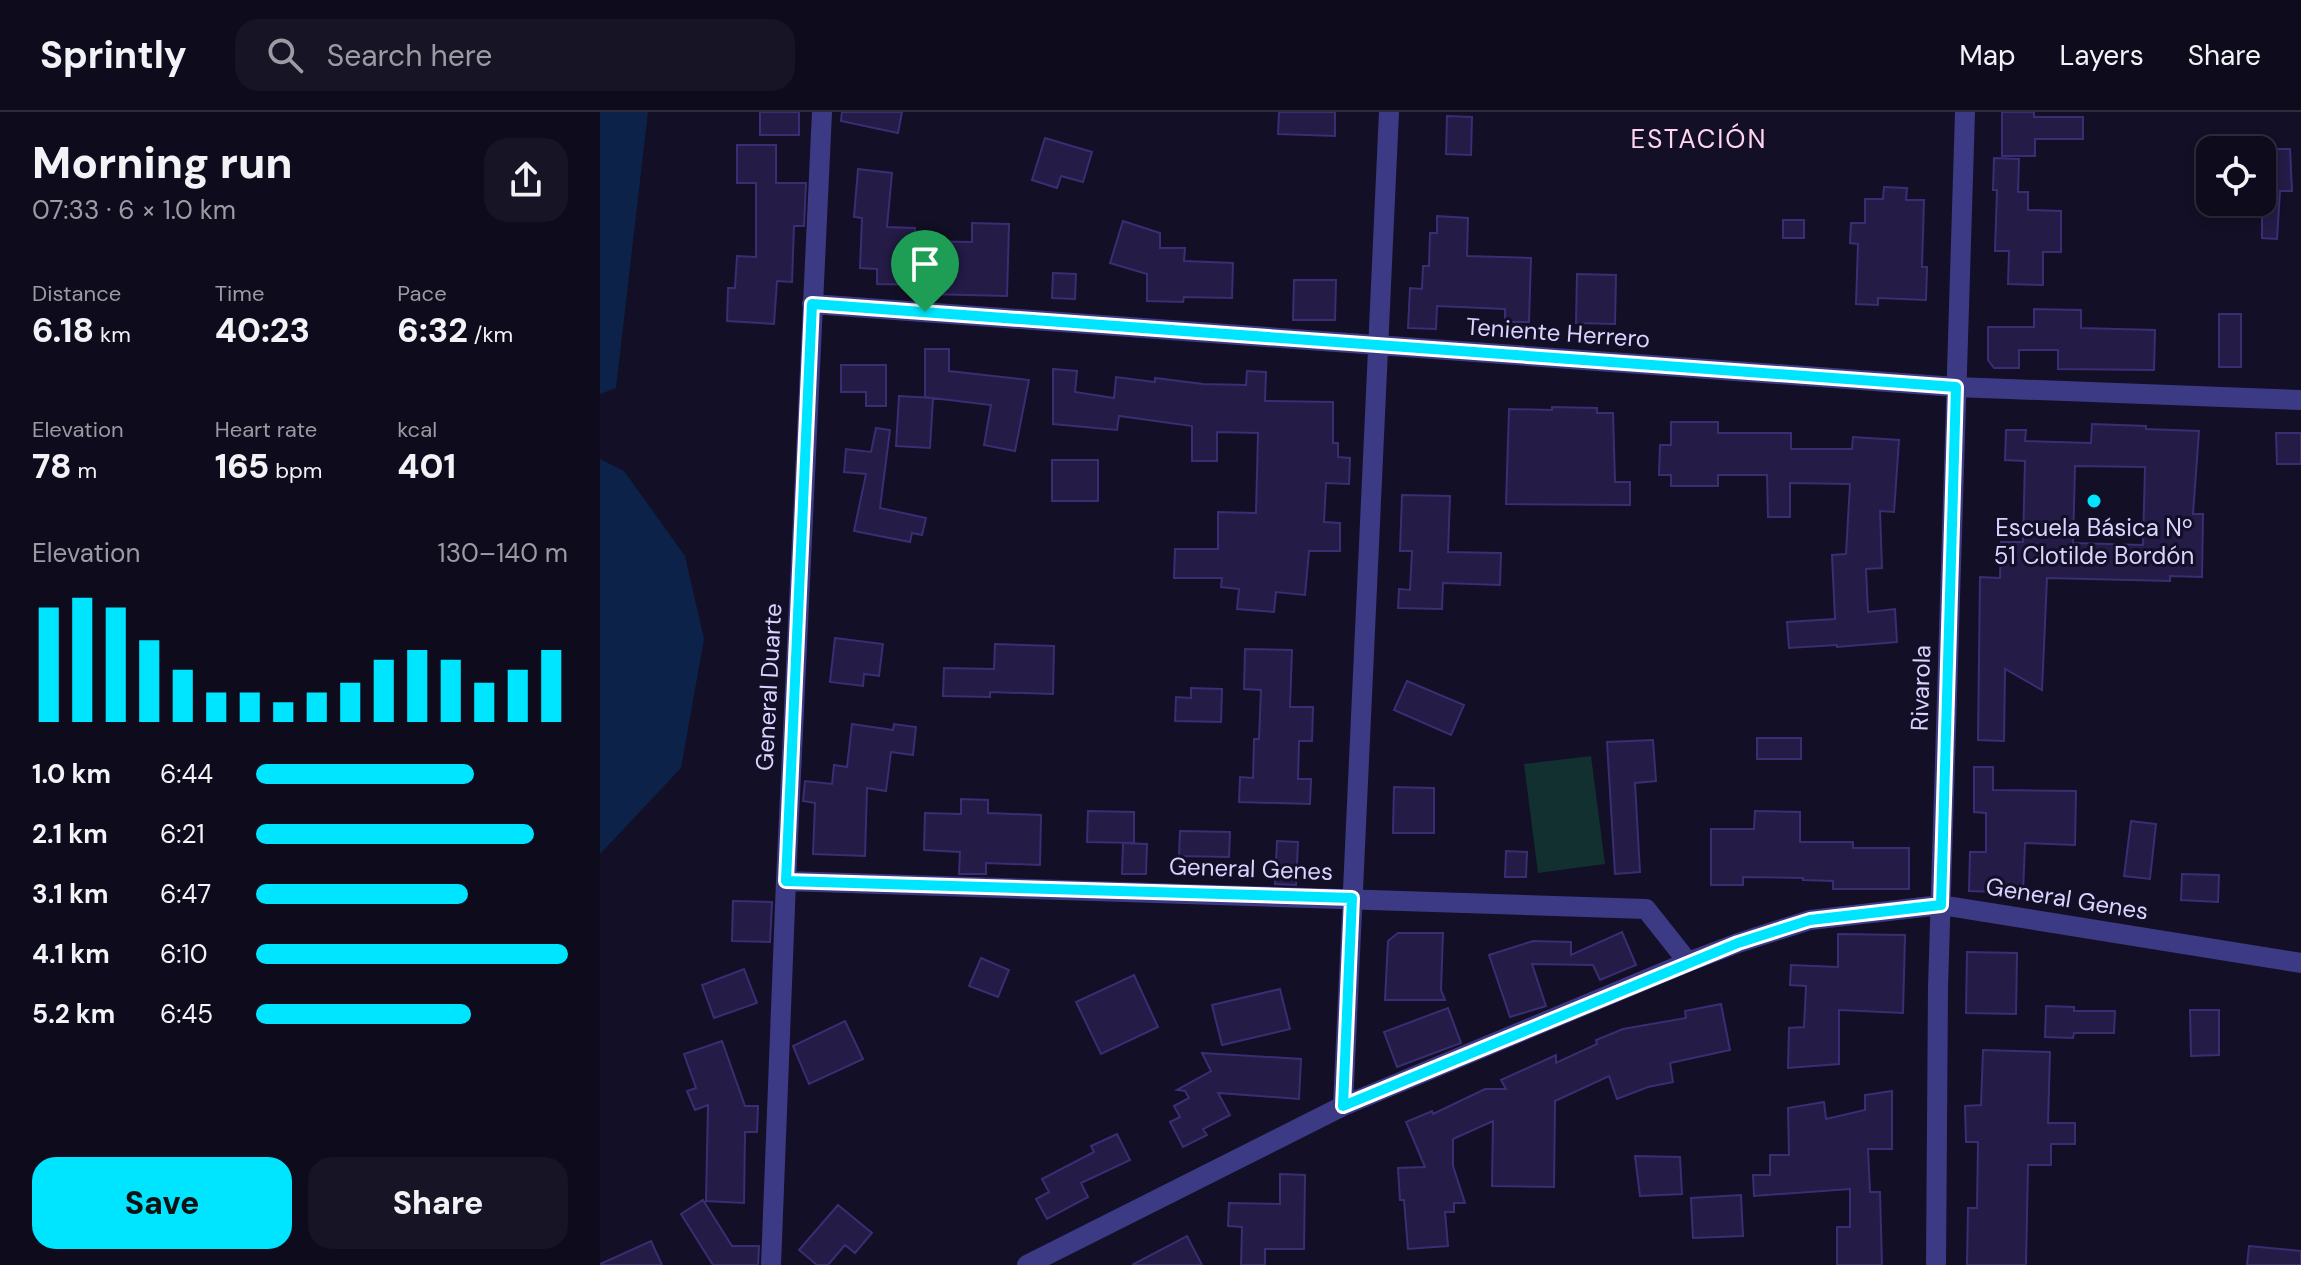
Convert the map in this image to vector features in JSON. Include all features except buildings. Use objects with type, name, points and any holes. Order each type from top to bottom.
[{"type":"street","name":"General Duarte","points":[[771,1265],[822,112]]},
{"type":"street","points":[[1343,1106],[1389,112]]},
{"type":"street","name":"Rivarola","points":[[1936,1265],[1941,905],[1965,112]]},
{"type":"street","name":"Teniente Herrero","points":[[812,304],[1956,387],[2301,400]]},
{"type":"street","name":"General Genes","points":[[786,881],[1646,909],[1688,962]]},
{"type":"street","name":"General Genes","points":[[1027,1265],[1343,1106],[1688,962],[1810,920],[1941,905],[2301,963]]},
{"type":"green space","points":[[1591,756],[1605,864],[1538,873],[1524,764]]},
{"type":"water","points":[[600,112],[648,112],[616,388],[600,394]]},
{"type":"water","points":[[600,459],[624,471],[685,556],[704,639],[681,768],[600,854]]},
{"type":"place","name":"Escuela Básica Nº 51 Clotilde Bordón","points":[[2094,501]]},
{"type":"district","name":"ESTACIÓN","points":[[1699,139]]},
{"type":"route","points":[[812,304],[925,312],[1956,387],[1941,905],[1810,920],[1738,943],[1343,1106],[1352,898],[786,881],[812,304]]}]
